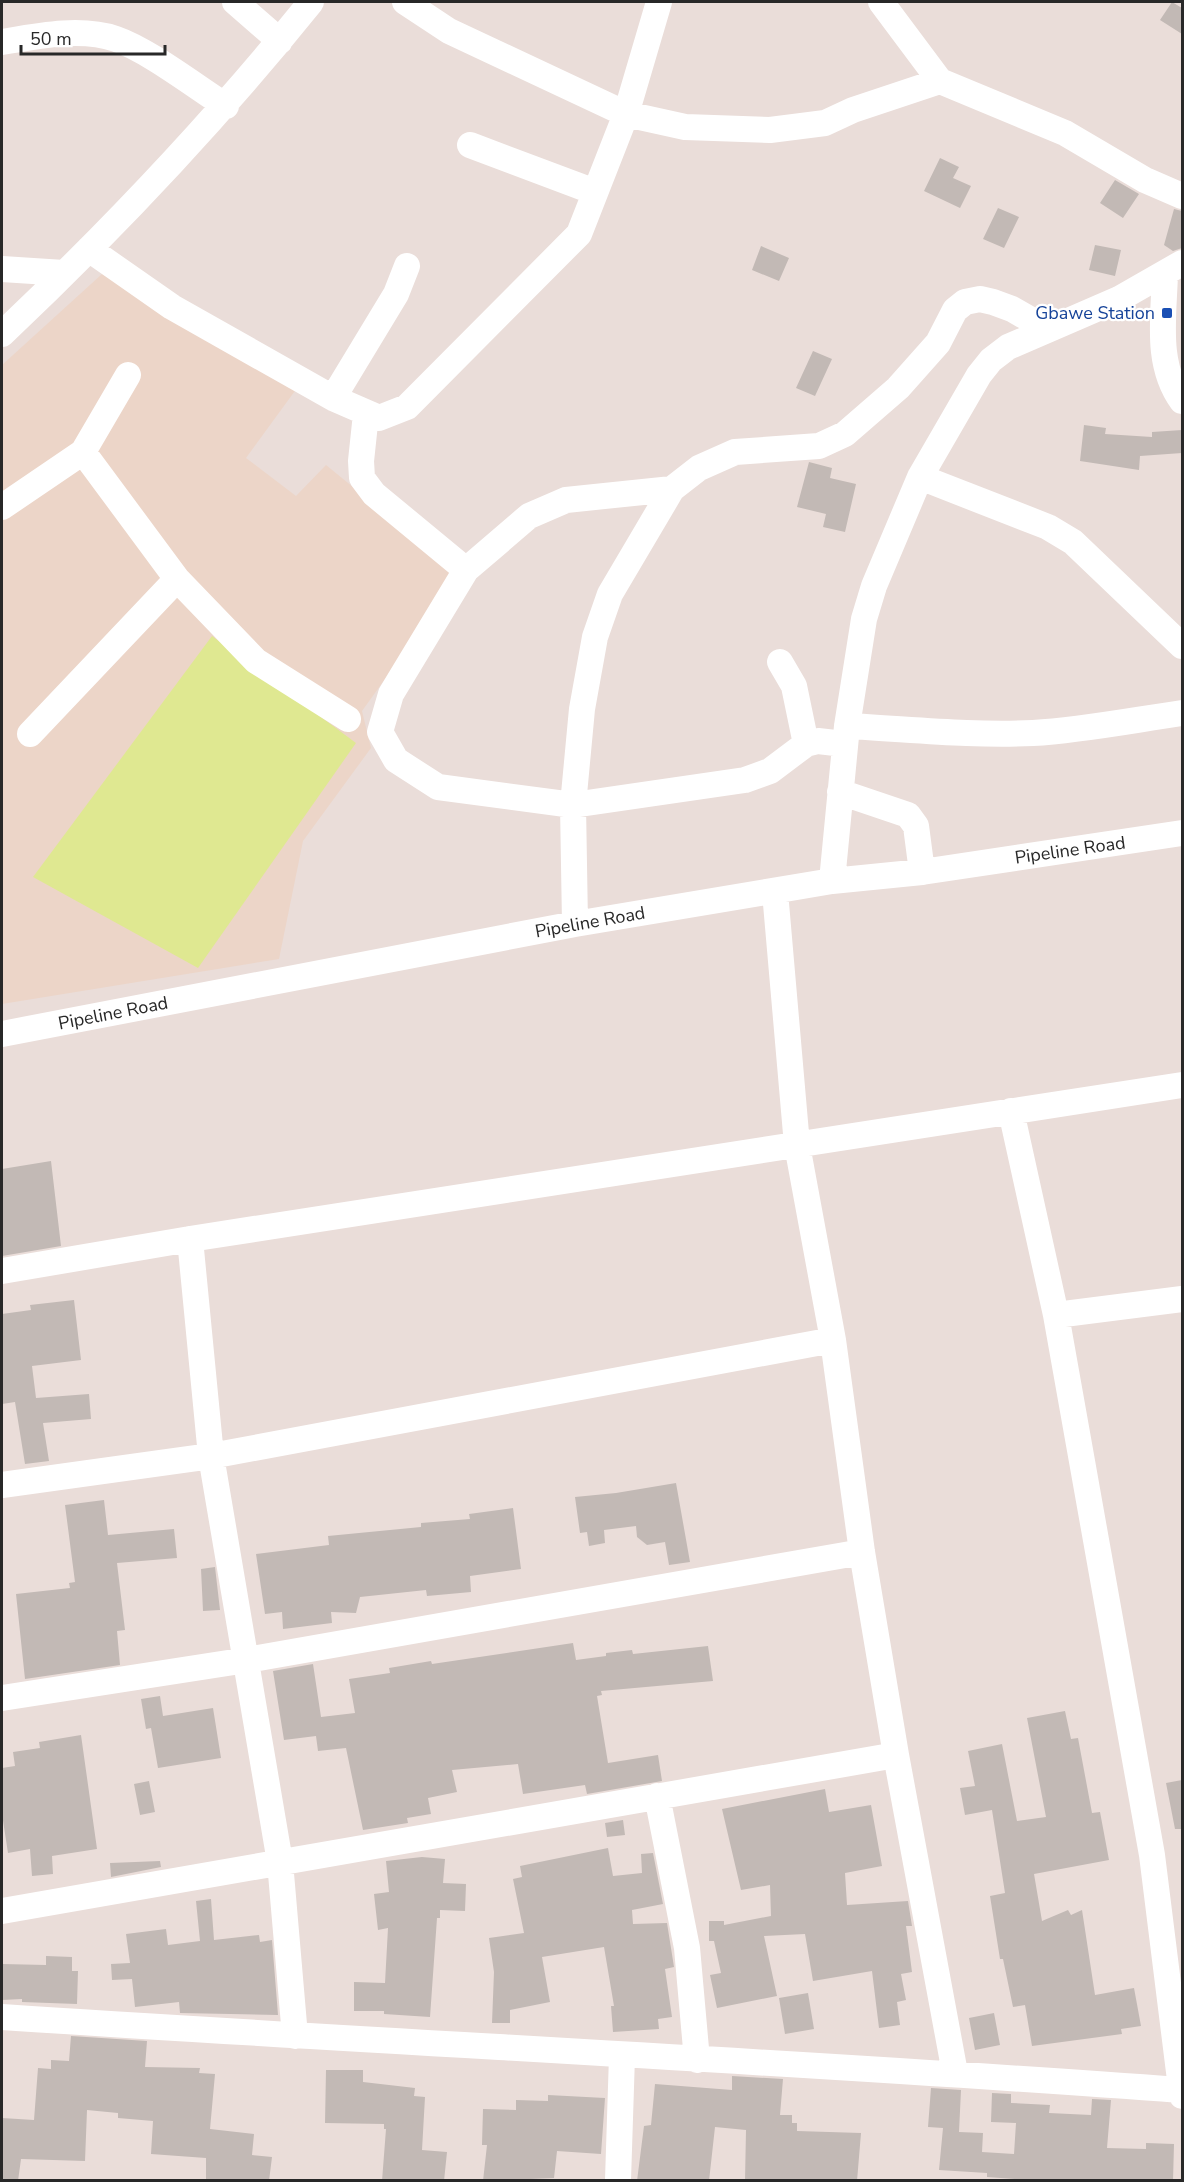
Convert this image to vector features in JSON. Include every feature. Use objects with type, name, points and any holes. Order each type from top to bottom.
[{"type":"street","points":[[235,2],[280,41]]},
{"type":"street","points":[[2,334],[89,249],[226,106],[311,2]]},
{"type":"street","points":[[405,2],[448,32],[627,114],[685,127],[770,130],[825,123],[853,110],[940,81]]},
{"type":"street","points":[[89,249],[172,307],[333,398],[379,418],[407,407],[566,250],[579,234],[627,114],[659,2]]},
{"type":"street","points":[[881,2],[940,81],[1065,133],[1145,180],[1182,196]]},
{"type":"street","points":[[2,42],[78,34],[115,39],[138,50],[226,106]]},
{"type":"street","points":[[470,145],[595,192]]},
{"type":"street","points":[[333,398],[396,294],[408,266]]},
{"type":"street","points":[[831,881],[845,735],[864,619],[874,586],[920,477],[979,375],[991,360],[1008,347],[1127,295],[1174,268]]},
{"type":"street","points":[[1174,268],[1163,355],[1168,375],[1182,401]]},
{"type":"street","points":[[2,269],[64,273]]},
{"type":"street","points":[[575,924],[573,805],[582,709],[596,637],[610,594],[672,489],[699,468],[735,452],[819,446],[845,434],[898,388],[938,343],[955,310],[965,302],[980,299],[993,302],[1012,309],[1047,329]]},
{"type":"street","points":[[2,507],[83,452],[128,375]]},
{"type":"street","points":[[366,414],[361,441],[362,478],[374,494],[466,570]]},
{"type":"street","points":[[83,452],[177,579],[255,661],[348,719]]},
{"type":"street","points":[[920,477],[1040,523],[1073,542],[1182,646]]},
{"type":"street","points":[[672,489],[566,500],[529,516],[466,570],[391,694],[380,732],[396,760],[438,787],[573,805],[745,780],[770,771],[806,744],[845,735],[1033,733],[1182,713]]},
{"type":"street","points":[[30,734],[177,579]]},
{"type":"street","points":[[780,662],[794,686],[806,744]]},
{"type":"street","points":[[840,792],[908,815],[916,826],[922,872]]},
{"type":"street","name":"Pipeline Road","points":[[2,1034],[575,924],[831,881],[922,872],[1182,833]]},
{"type":"street","points":[[775,892],[796,1145],[833,1340],[862,1552],[896,1755],[955,2073]]},
{"type":"street","points":[[2,1271],[190,1239],[1182,1086]]},
{"type":"street","points":[[2,2017],[622,2056],[955,2073],[1181,2092],[1152,1855],[1056,1315],[1011,1112]]},
{"type":"street","points":[[190,1239],[211,1456],[280,1862],[295,2036]]},
{"type":"street","points":[[1056,1315],[1182,1299]]},
{"type":"street","points":[[2,1485],[211,1456],[833,1340]]},
{"type":"street","points":[[2,1698],[247,1660],[862,1552]]},
{"type":"street","points":[[2,1911],[896,1755]]},
{"type":"street","points":[[657,1796],[687,1948],[697,2060]]},
{"type":"street","points":[[618,2181],[622,2056]]},
{"type":"shaded area","points":[[102,274],[300,384],[246,458],[296,496],[326,465],[456,571],[449,590],[362,711],[371,748],[303,841],[279,959],[2,1004],[2,365]]},
{"type":"green space","points":[[212,636],[356,743],[198,968],[33,877]]},
{"type":"building","points":[[1172,2],[1182,8],[1182,34],[1160,20]]},
{"type":"building","points":[[940,158],[959,167],[953,178],[971,186],[960,208],[924,191]]},
{"type":"building","points":[[1115,180],[1139,194],[1123,218],[1100,203]]},
{"type":"building","points":[[998,208],[1019,217],[1004,248],[983,239]]},
{"type":"building","points":[[1174,209],[1182,211],[1182,248],[1173,251],[1164,245]]},
{"type":"building","points":[[1095,245],[1121,250],[1115,276],[1089,270]]},
{"type":"building","points":[[761,246],[789,258],[779,281],[752,270]]},
{"type":"building","points":[[813,351],[832,359],[815,396],[796,388]]},
{"type":"building","points":[[1084,425],[1106,428],[1105,434],[1152,437],[1152,432],[1182,430],[1182,453],[1140,456],[1139,470],[1080,461]]},
{"type":"building","points":[[809,462],[832,468],[830,478],[856,484],[845,532],[823,527],[826,514],[797,507]]},
{"type":"building","points":[[51,1161],[61,1246],[2,1256],[2,1169]]},
{"type":"building","points":[[74,1300],[81,1360],[32,1366],[36,1398],[89,1394],[91,1419],[43,1423],[49,1461],[25,1464],[15,1402],[2,1404],[2,1314],[31,1310],[30,1305]]},
{"type":"building","points":[[676,1483],[690,1562],[669,1565],[665,1542],[647,1545],[637,1537],[636,1526],[604,1530],[605,1543],[589,1546],[587,1532],[580,1533],[575,1497]]},
{"type":"building","points":[[104,1500],[108,1535],[174,1529],[177,1558],[117,1563],[125,1630],[117,1631],[120,1665],[25,1679],[16,1594],[70,1588],[69,1583],[75,1582],[65,1505]]},
{"type":"building","points":[[513,1508],[521,1569],[470,1576],[471,1592],[427,1596],[426,1590],[360,1597],[356,1613],[331,1612],[332,1623],[283,1629],[282,1612],[265,1614],[256,1554],[329,1545],[328,1536],[421,1527],[421,1523],[470,1519],[469,1514]]},
{"type":"building","points":[[215,1567],[220,1610],[203,1611],[201,1569]]},
{"type":"building","points":[[573,1643],[576,1660],[632,1650],[633,1654],[708,1646],[713,1681],[601,1691],[602,1695],[597,1696],[608,1763],[658,1755],[662,1781],[587,1794],[585,1785],[523,1794],[518,1764],[452,1770],[457,1792],[428,1798],[431,1814],[407,1818],[408,1823],[363,1830],[346,1748],[318,1751],[316,1736],[284,1740],[273,1671],[313,1664],[321,1717],[355,1713],[349,1679],[390,1673],[389,1668],[431,1661],[432,1664]]},
{"type":"building","points":[[160,1696],[163,1716],[213,1708],[221,1758],[158,1768],[151,1728],[146,1729],[141,1699]]},
{"type":"building","points":[[1065,1711],[1071,1739],[1078,1738],[1092,1813],[1100,1812],[1109,1860],[1034,1874],[1042,1921],[1068,1910],[1071,1915],[1082,1910],[1095,1995],[1134,1988],[1141,2026],[1121,2029],[1122,2034],[1032,2046],[1025,2005],[1013,2007],[1003,1959],[1000,1959],[990,1896],[1005,1893],[992,1810],[965,1815],[960,1788],[975,1786],[968,1751],[1002,1744],[1017,1821],[1046,1817],[1027,1718]]},
{"type":"building","points":[[81,1735],[97,1849],[52,1856],[53,1874],[32,1876],[30,1849],[8,1853],[2,1814],[2,1768],[15,1766],[13,1752],[40,1748],[39,1742]]},
{"type":"building","points":[[1182,1780],[1182,1829],[1175,1829],[1166,1783]]},
{"type":"building","points":[[149,1781],[155,1812],[140,1815],[134,1784]]},
{"type":"building","points":[[825,1789],[829,1812],[871,1805],[882,1866],[845,1873],[847,1905],[908,1901],[912,1926],[906,1926],[912,1972],[901,1974],[906,2000],[897,2002],[900,2025],[879,2028],[872,1971],[813,1981],[805,1934],[764,1936],[777,1996],[717,2008],[710,1975],[721,1973],[714,1941],[709,1941],[709,1921],[724,1921],[724,1925],[771,1916],[770,1885],[741,1890],[722,1809]]},
{"type":"building","points":[[623,1820],[625,1835],[607,1837],[605,1823]]},
{"type":"building","points":[[608,1848],[613,1876],[642,1873],[641,1854],[653,1853],[663,1904],[632,1910],[633,1924],[667,1923],[674,1967],[665,1969],[672,2017],[658,2019],[659,2029],[613,2032],[611,2006],[614,2006],[604,1947],[542,1957],[550,2002],[510,2010],[510,2023],[492,2023],[494,1972],[489,1938],[524,1933],[513,1879],[522,1877],[520,1866]]},
{"type":"building","points":[[422,1857],[445,1859],[443,1883],[466,1884],[465,1911],[440,1910],[440,1918],[437,1918],[430,2017],[384,2014],[384,2011],[354,2011],[354,1982],[385,1983],[388,1928],[378,1930],[374,1894],[389,1892],[386,1861]]},
{"type":"building","points":[[160,1861],[161,1867],[111,1877],[110,1863]]},
{"type":"building","points":[[211,1899],[214,1940],[259,1935],[260,1942],[272,1940],[278,2015],[180,2013],[179,2002],[135,2007],[132,1979],[112,1980],[111,1964],[130,1963],[126,1934],[166,1929],[168,1945],[200,1941],[196,1901]]},
{"type":"building","points":[[46,1956],[72,1957],[72,1971],[78,1971],[77,2004],[22,2002],[22,1999],[2,2000],[2,1964],[46,1965]]},
{"type":"building","points":[[808,1993],[814,2029],[785,2034],[779,1998]]},
{"type":"building","points":[[994,2013],[1000,2045],[975,2050],[969,2018]]},
{"type":"building","points":[[71,2036],[147,2041],[145,2067],[200,2068],[199,2073],[215,2074],[210,2129],[254,2134],[252,2155],[272,2157],[269,2181],[206,2181],[206,2158],[151,2154],[153,2121],[118,2118],[118,2113],[87,2110],[85,2161],[21,2159],[18,2181],[2,2181],[2,2118],[34,2120],[38,2068],[51,2069],[51,2060],[69,2061]]},
{"type":"building","points":[[326,2070],[363,2070],[363,2082],[415,2088],[414,2096],[425,2097],[422,2150],[447,2152],[444,2181],[382,2181],[386,2129],[384,2129],[384,2124],[325,2123]]},
{"type":"building","points":[[732,2076],[783,2079],[780,2115],[792,2115],[792,2123],[797,2123],[797,2131],[861,2133],[857,2181],[745,2181],[746,2130],[715,2127],[709,2181],[637,2181],[644,2126],[651,2125],[655,2084],[732,2090]]},
{"type":"building","points":[[931,2088],[961,2090],[959,2132],[983,2133],[982,2152],[1014,2154],[1016,2123],[991,2122],[992,2093],[1011,2094],[1011,2103],[1050,2105],[1049,2113],[1091,2115],[1092,2099],[1111,2100],[1107,2148],[1146,2149],[1146,2143],[1174,2144],[1173,2181],[1041,2181],[987,2177],[987,2173],[939,2170],[943,2128],[928,2127]]},
{"type":"building","points":[[548,2095],[605,2098],[601,2154],[557,2151],[554,2178],[483,2181],[487,2145],[482,2145],[483,2109],[516,2110],[516,2100],[548,2101]]},
{"type":"place","name":"Gbawe Station","points":[[1167,313]]}]
